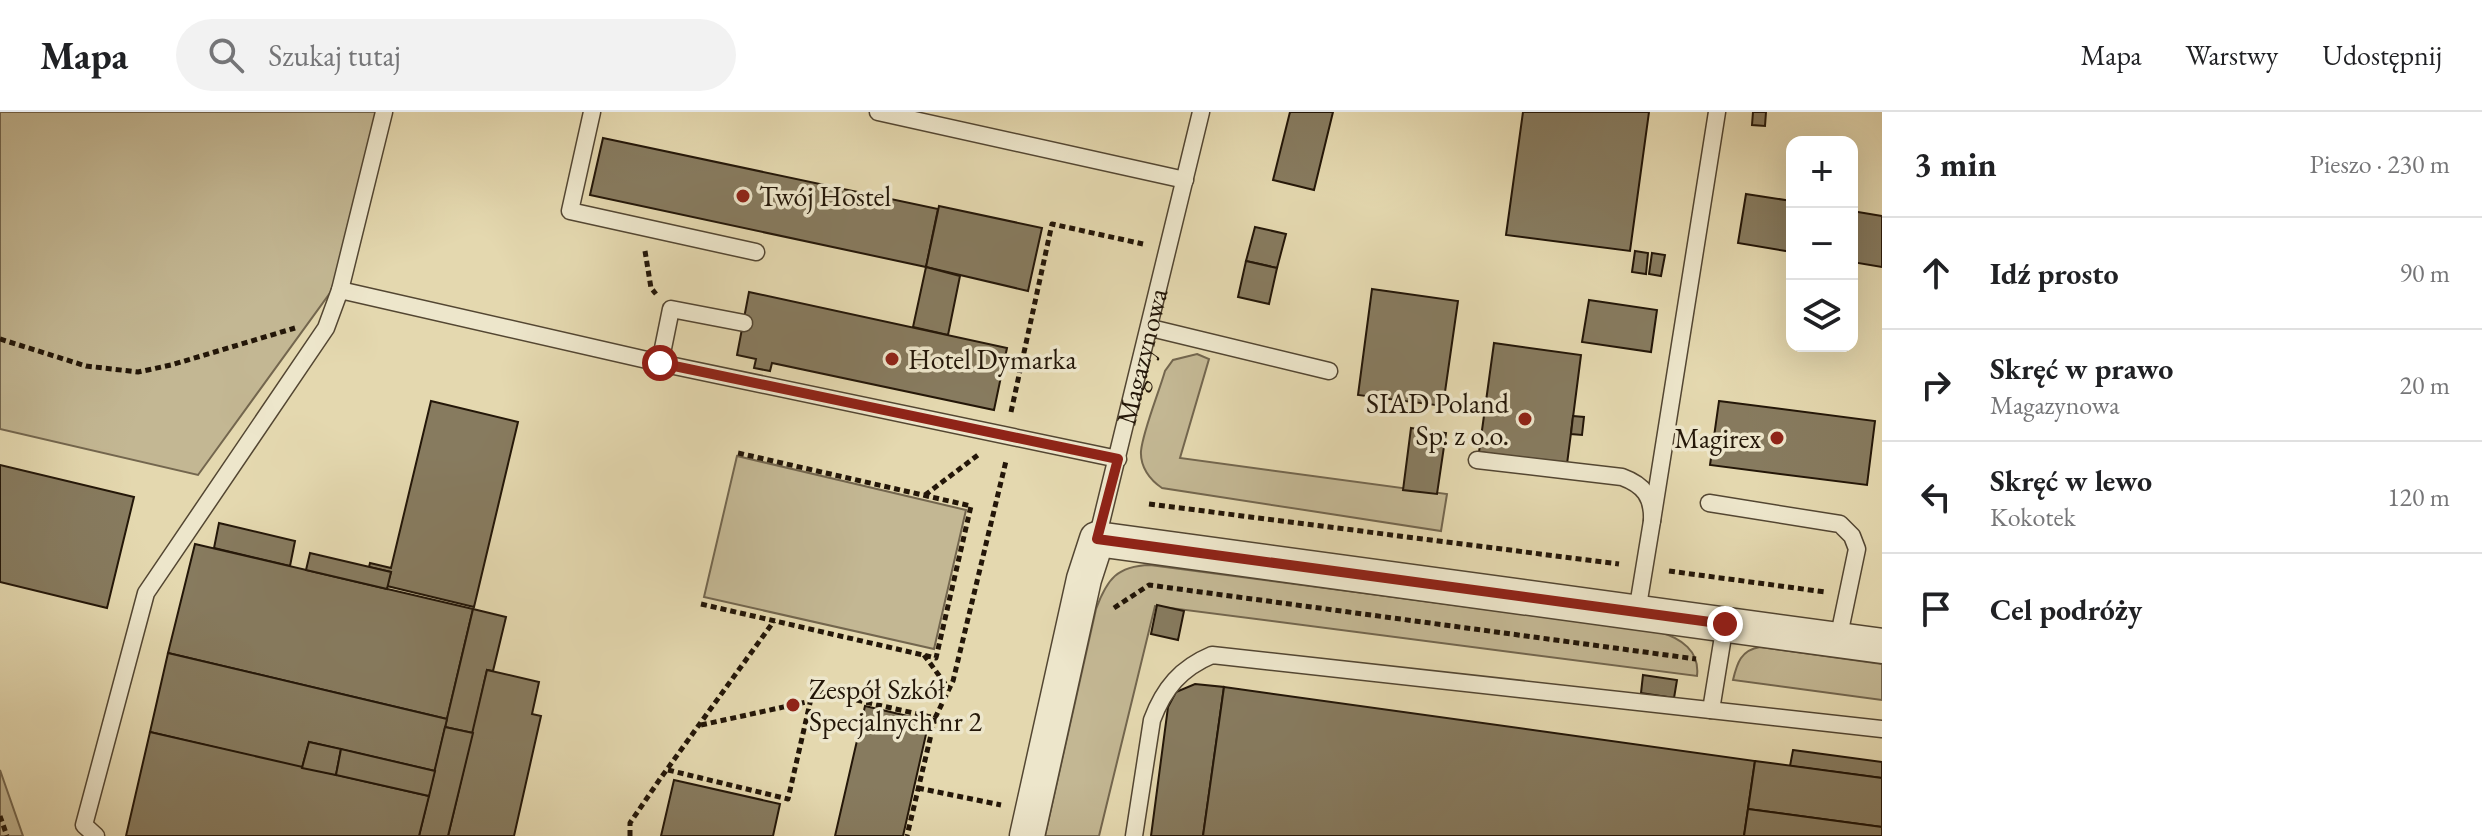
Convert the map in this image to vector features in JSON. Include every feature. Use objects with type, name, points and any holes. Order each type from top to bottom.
[{"type":"street","points":[[1097,539],[1882,646]]},
{"type":"street","name":"Magazynowa","points":[[1027,836],[1084,579],[1097,539]]},
{"type":"lane","points":[[96,836],[84,825],[146,593],[326,328],[340,290],[384,112]]},
{"type":"lane","points":[[592,112],[570,211],[756,252]]},
{"type":"lane","points":[[878,112],[1185,180]]},
{"type":"lane","name":"Magazynowa","points":[[1097,539],[1151,328],[1201,112]]},
{"type":"lane","points":[[1637,612],[1717,112]]},
{"type":"lane","points":[[340,290],[660,363],[1118,459]]},
{"type":"lane","points":[[660,363],[671,309],[744,323]]},
{"type":"lane","points":[[1151,328],[1329,371]]},
{"type":"lane","points":[[1477,460],[1622,477],[1643,488],[1653,507],[1652,521]]},
{"type":"lane","points":[[1709,503],[1840,524],[1852,536],[1857,549],[1838,640]]},
{"type":"lane","points":[[1711,710],[1725,624]]},
{"type":"lane","points":[[1134,836],[1152,720],[1159,701],[1181,672],[1212,655],[1882,729]]},
{"type":"path","points":[[907,836],[935,718],[953,681],[1007,455],[1006,435],[1052,224],[1143,244]]},
{"type":"path","points":[[643,227],[651,288],[671,309]]},
{"type":"path","points":[[0,339],[86,366],[138,372],[330,317]]},
{"type":"path","points":[[924,495],[1006,435]]},
{"type":"path","points":[[701,604],[936,658],[971,506],[738,453]]},
{"type":"path","points":[[1149,504],[1848,595]]},
{"type":"path","points":[[630,836],[630,823],[774,621]]},
{"type":"path","points":[[924,655],[949,689]]},
{"type":"path","points":[[668,770],[788,799],[813,690],[935,718]]},
{"type":"path","points":[[700,725],[811,701]]},
{"type":"path","points":[[918,788],[988,802]]},
{"type":"path","points":[[0,816],[7,836]]},
{"type":"shaded area","points":[[0,112],[379,112],[343,275],[198,475],[0,429]]},
{"type":"shaded area","points":[[1197,354],[1209,359],[1180,458],[1447,494],[1441,531],[1162,488],[1150,477],[1142,462],[1145,433],[1165,371],[1173,360]]},
{"type":"shaded area","points":[[737,456],[966,510],[934,649],[704,597]]},
{"type":"shaded area","points":[[1150,565],[1659,632],[1687,647],[1695,659],[1697,676],[1155,606],[1099,836],[1045,836],[1096,609],[1109,582],[1121,571]]},
{"type":"shaded area","points":[[1760,647],[1882,664],[1882,700],[1733,680],[1741,658],[1748,651]]},
{"type":"shaded area","points":[[0,770],[23,836],[0,836]]},
{"type":"building","points":[[1290,112],[1333,112],[1314,190],[1273,180]]},
{"type":"building","points":[[1523,112],[1649,112],[1630,251],[1506,235]]},
{"type":"building","points":[[1753,112],[1766,112],[1765,126],[1752,125]]},
{"type":"building","points":[[603,138],[938,209],[926,267],[590,195]]},
{"type":"building","points":[[1746,194],[1786,200],[1786,251],[1738,243]]},
{"type":"building","points":[[939,206],[1042,228],[1028,291],[926,267]]},
{"type":"building","points":[[1858,212],[1882,216],[1882,267],[1858,263]]},
{"type":"building","points":[[1255,227],[1286,234],[1277,268],[1246,261]]},
{"type":"building","points":[[1635,251],[1648,253],[1646,274],[1632,272]]},
{"type":"building","points":[[1652,253],[1665,255],[1661,276],[1649,274]]},
{"type":"building","points":[[1246,261],[1277,268],[1269,304],[1238,297]]},
{"type":"building","points":[[926,267],[960,276],[948,335],[913,327]]},
{"type":"building","points":[[1372,289],[1458,301],[1443,406],[1358,395]]},
{"type":"building","points":[[749,292],[1007,348],[994,410],[772,363],[770,371],[754,368],[756,359],[737,355]]},
{"type":"building","points":[[1589,300],[1657,310],[1651,352],[1582,342]]},
{"type":"building","points":[[1494,343],[1581,355],[1567,464],[1479,452]]},
{"type":"building","points":[[431,401],[518,422],[474,607],[387,586],[391,572],[369,567],[370,563],[391,568]]},
{"type":"building","points":[[1719,401],[1875,421],[1867,485],[1710,465]]},
{"type":"building","points":[[1573,416],[1584,417],[1582,435],[1571,434]]},
{"type":"building","points":[[1411,428],[1446,433],[1437,494],[1403,490]]},
{"type":"building","points":[[0,465],[134,497],[107,608],[0,582]]},
{"type":"building","points":[[219,523],[295,541],[290,566],[214,548]]},
{"type":"building","points":[[195,544],[473,609],[447,719],[168,653]]},
{"type":"building","points":[[310,553],[391,572],[387,589],[306,570]]},
{"type":"building","points":[[1157,605],[1184,611],[1178,640],[1151,634]]},
{"type":"building","points":[[473,609],[506,617],[493,671],[487,670],[473,733],[445,727]]},
{"type":"building","points":[[168,653],[447,719],[435,771],[309,742],[302,768],[150,732]]},
{"type":"building","points":[[487,670],[539,682],[532,714],[541,716],[514,836],[448,836]]},
{"type":"building","points":[[1643,675],[1677,680],[1674,698],[1641,693]]},
{"type":"building","points":[[1195,684],[1224,687],[1203,836],[1151,836],[1168,707],[1176,692]]},
{"type":"building","points":[[1224,687],[1755,761],[1744,836],[1203,836]]},
{"type":"building","points":[[865,706],[929,721],[903,836],[835,836]]},
{"type":"building","points":[[445,727],[473,733],[448,836],[419,836]]},
{"type":"building","points":[[150,732],[429,796],[419,836],[126,836]]},
{"type":"building","points":[[309,742],[341,749],[336,775],[302,768]]},
{"type":"building","points":[[341,749],[435,771],[429,796],[336,775]]},
{"type":"building","points":[[1793,750],[1882,762],[1882,778],[1790,766]]},
{"type":"building","points":[[1755,761],[1882,778],[1882,827],[1748,809]]},
{"type":"building","points":[[674,780],[780,804],[773,836],[661,836]]},
{"type":"building","points":[[1748,809],[1882,827],[1882,836],[1744,836]]},
{"type":"place","name":"Twój Hostel","points":[[743,196]]},
{"type":"place","name":"Hotel Dymarka","points":[[892,359]]},
{"type":"place","name":"SIAD Poland Sp. z o.o.","points":[[1525,419]]},
{"type":"place","name":"Magirex","points":[[1777,438]]},
{"type":"place","name":"Zespół Szkół Specjalnych nr 2","points":[[793,705]]},
{"type":"route","points":[[660,363],[1118,459],[1097,539],[1725,624]]}]
